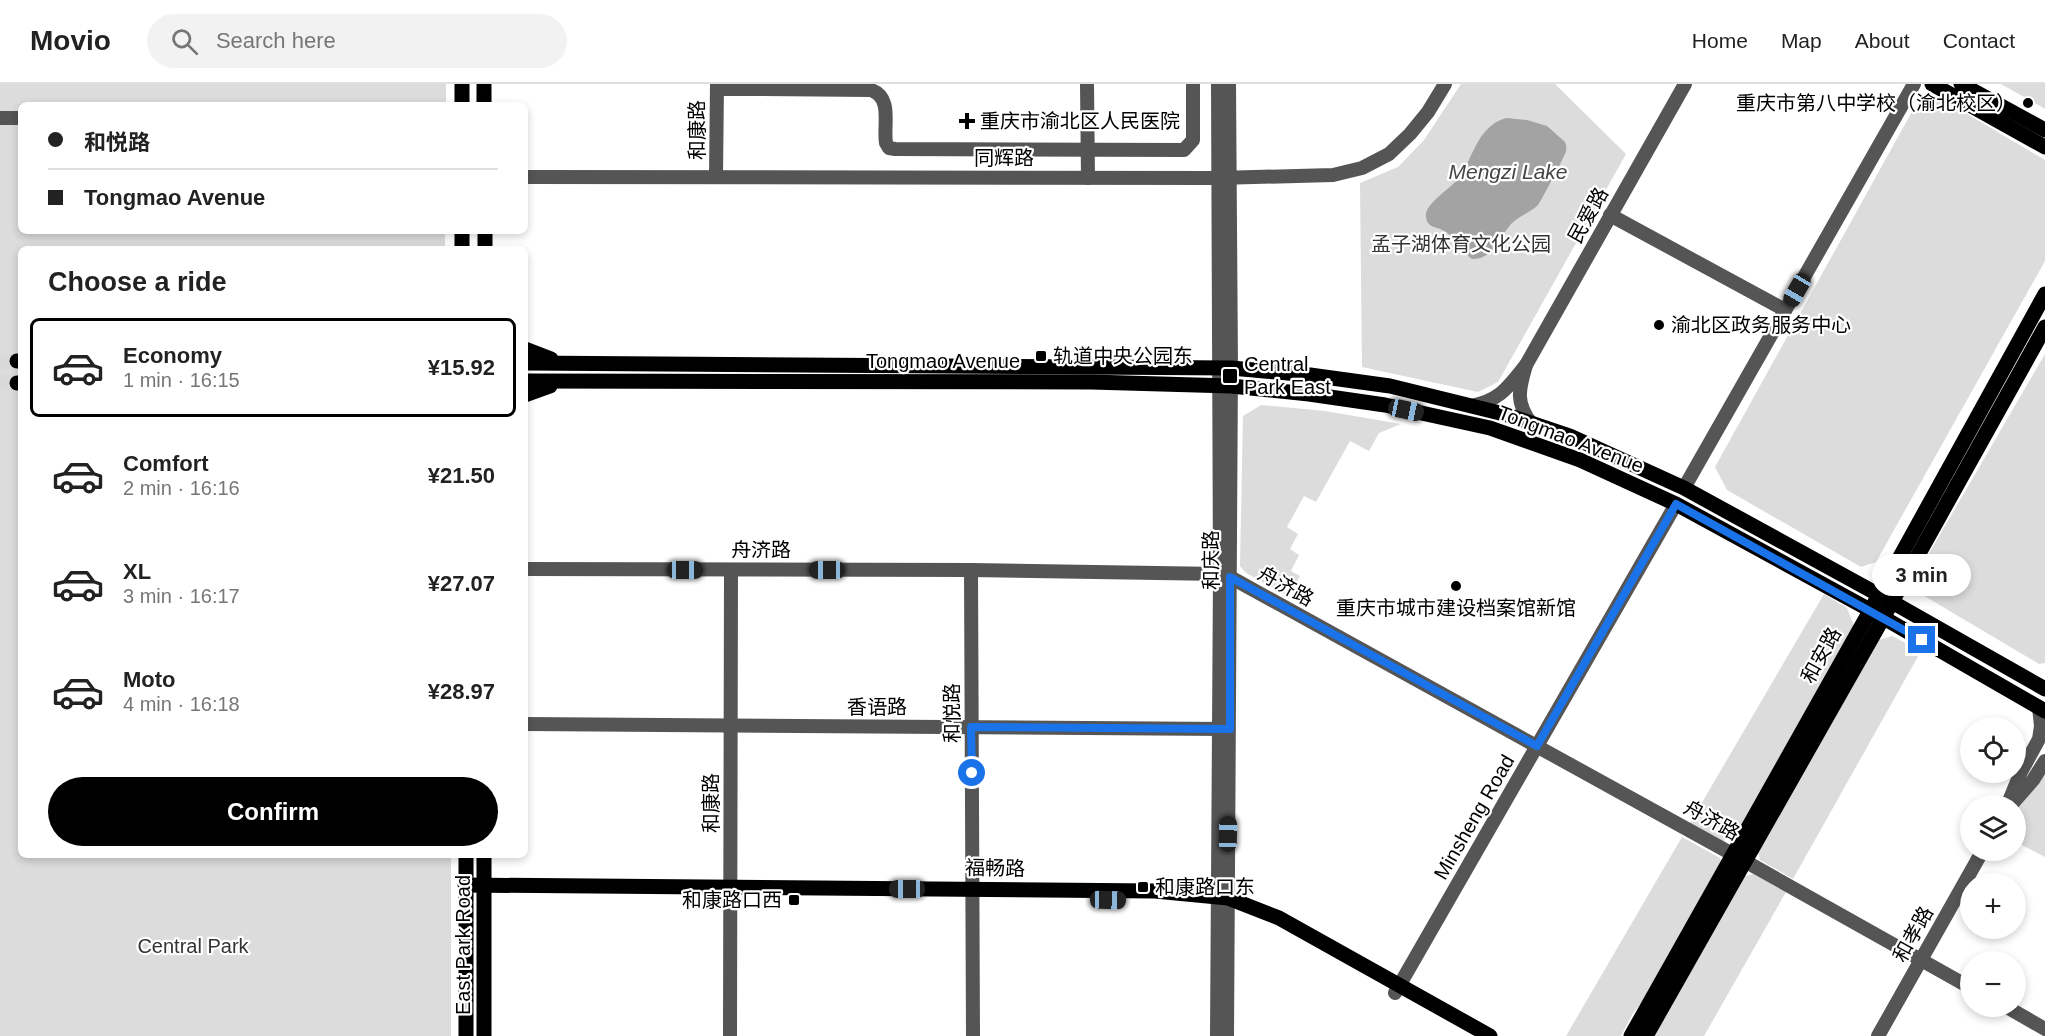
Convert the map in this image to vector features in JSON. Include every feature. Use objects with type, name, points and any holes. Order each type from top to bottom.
[{"type":"main road","points":[[462,84],[462,102]]},
{"type":"main road","points":[[484,84],[484,102]]},
{"type":"main road","points":[[1932,84],[2045,147]]},
{"type":"main road","points":[[1961,84],[2045,130]]},
{"type":"main road","name":"和安路","points":[[1886,598],[2045,294]]},
{"type":"main road","name":"和安路","points":[[1646,1036],[1740,858],[1886,598],[2045,327]]},
{"type":"main road","points":[[528,350],[563,363]]},
{"type":"main road","name":"Tongmao Avenue","points":[[528,363],[1224,369],[1310,375],[1390,386],[1471,406],[1570,436],[1684,488],[2045,688]]},
{"type":"main road","name":"Tongmao Avenue","points":[[528,381],[1091,382],[1224,386],[1309,394],[1385,405],[1490,428],[1580,460],[1676,504],[1877,614],[2042,709]]},
{"type":"main road","points":[[528,394],[564,381]]},
{"type":"main road","name":"East Park Road","points":[[465,858],[466,1036]]},
{"type":"main road","name":"East Park Road","points":[[484,858],[484,1036]]},
{"type":"main road","name":"和安路","points":[[1631,1036],[1740,858]]},
{"type":"main road","name":"福畅路","points":[[465,890],[973,894],[1155,891],[1222,902],[1279,918],[1470,1036]]},
{"type":"main road","name":"福畅路","points":[[1397,989],[1490,1036]]},
{"type":"street","points":[[856,90],[871,84]]},
{"type":"street","points":[[1087,84],[1088,178]]},
{"type":"street","points":[[717,87],[871,90],[880,95],[885,106],[886,143],[889,148],[895,149],[1184,150],[1193,140],[1193,84]]},
{"type":"street","name":"和庆路","points":[[1217,1036],[1222,902],[1225,576],[1223,178],[1218,84]]},
{"type":"street","name":"和庆路","points":[[1223,178],[1228,84]]},
{"type":"street","name":"同辉路","points":[[528,177],[1223,178],[1333,175],[1362,168],[1389,154],[1428,112],[1445,84]]},
{"type":"street","name":"民爱路","points":[[1526,365],[1685,84]]},
{"type":"street","points":[[1684,488],[1914,84]]},
{"type":"street","name":"和康路","points":[[716,177],[717,87]]},
{"type":"street","points":[[0,118],[18,118]]},
{"type":"street","points":[[1610,215],[1785,310]]},
{"type":"street","points":[[1471,406],[1485,403],[1502,394],[1526,365]]},
{"type":"street","points":[[1526,365],[1519,393],[1524,414],[1532,423]]},
{"type":"street","name":"Minsheng Road","points":[[1397,989],[1676,504]]},
{"type":"street","name":"舟济路","points":[[528,569],[971,570],[1225,576],[1740,858],[1960,982]]},
{"type":"street","name":"和康路","points":[[730,1036],[731,570]]},
{"type":"street","name":"和悦路","points":[[971,570],[973,1036]]},
{"type":"street","points":[[2013,795],[2021,772],[2039,739],[2042,709]]},
{"type":"street","name":"香语路","points":[[528,724],[1223,729]]},
{"type":"street","points":[[2019,795],[2033,780],[2045,761]]},
{"type":"street","name":"和孝路","points":[[1878,1036],[1977,861]]},
{"type":"street","name":"和庆路","points":[[1222,902],[1227,1036]]},
{"type":"street","points":[[2024,1017],[2045,1029]]},
{"type":"green space","name":"Central Park","points":[[0,84],[446,84],[446,102],[18,102],[18,234],[445,234],[445,246],[18,246],[18,858],[451,858],[451,1036],[0,1036]]},
{"type":"green space","name":"孟子湖体育文化公园","points":[[1461,84],[1555,84],[1626,154],[1498,382],[1478,392],[1362,367],[1360,183],[1398,167],[1424,140]]},
{"type":"green space","points":[[2001,84],[2045,84],[2045,109],[2042,107]]},
{"type":"green space","points":[[1942,99],[2045,160],[2045,261],[1876,562],[1861,567],[1727,490],[1715,467],[1914,108]]},
{"type":"green space","points":[[2045,354],[2045,663],[2039,664],[1916,591],[1914,579]]},
{"type":"green space","points":[[1261,405],[1325,411],[1401,424],[1379,433],[1369,451],[1350,441],[1316,502],[1304,496],[1287,527],[1298,534],[1290,549],[1299,555],[1291,571],[1300,576],[1289,597],[1246,573],[1240,566],[1243,416]]},
{"type":"green space","points":[[1824,594],[1847,608],[1855,628],[1738,836],[1723,841],[1690,823]]},
{"type":"green space","points":[[1892,636],[1921,651],[1793,879],[1760,860],[1757,849],[1875,641]]},
{"type":"green space","points":[[2045,769],[2045,857],[2026,847],[2026,795]]},
{"type":"green space","points":[[1682,837],[1720,858],[1722,866],[1652,988],[1632,1015],[1621,1036],[1566,1036]]},
{"type":"green space","points":[[1753,874],[1786,892],[1704,1036],[1651,1036],[1742,877]]},
{"type":"water","name":"Mengzi Lake","points":[[1506,118],[1527,120],[1547,126],[1565,142],[1566,151],[1538,205],[1511,224],[1491,252],[1486,256],[1472,259],[1451,235],[1428,224],[1426,212],[1433,202],[1458,179],[1488,128]]},
{"type":"tunnel","points":[[0,361],[17,361]]},
{"type":"tunnel","points":[[0,383],[17,383]]},
{"type":"place","name":"重庆市第八中学校（渝北校区）","points":[[2028,103]]},
{"type":"place","name":"重庆市渝北区人民医院","points":[[967,121]]},
{"type":"place","name":"渝北区政务服务中心","points":[[1659,325]]},
{"type":"place","name":"轨道中央公园东","points":[[1041,356]]},
{"type":"place","name":"Central Park East","points":[[1230,376]]},
{"type":"place","name":"重庆市城市建设档案馆新馆","points":[[1456,586]]},
{"type":"place","name":"和康路口东","points":[[1143,887]]},
{"type":"place","name":"和康路口西","points":[[794,900]]},
{"type":"route","points":[[972,773],[971,727],[1230,729],[1230,577],[1537,746],[1676,504],[1922,640]]}]
